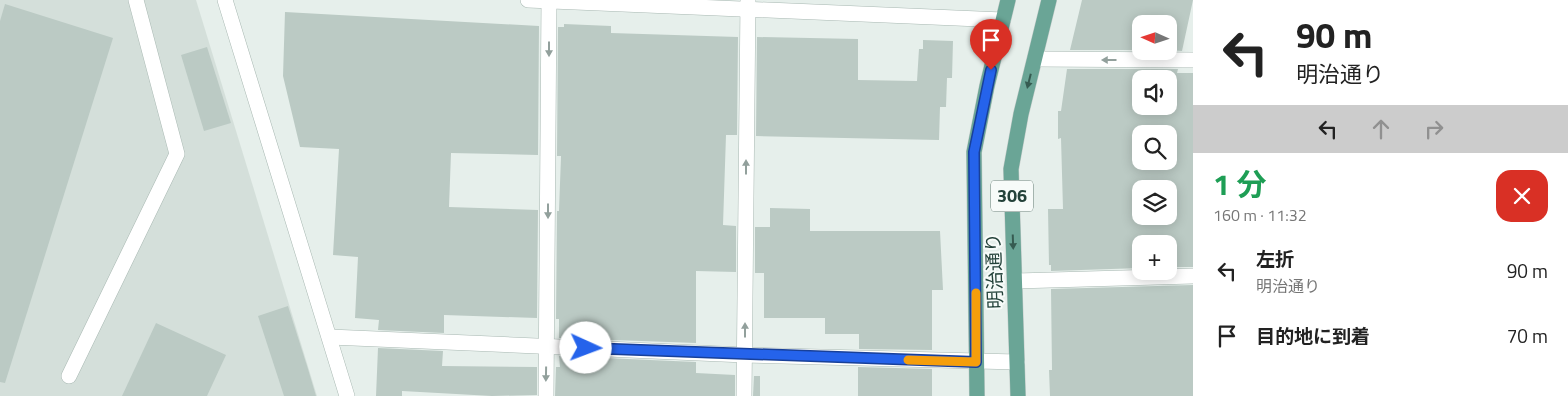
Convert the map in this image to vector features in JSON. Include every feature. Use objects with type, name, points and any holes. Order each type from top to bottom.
[{"type":"main road","name":"明治通り","points":[[977,396],[974,152],[1008,0]]},
{"type":"main road","name":"明治通り","points":[[1018,396],[1011,169],[1021,114],[1049,0]]},
{"type":"street","points":[[70,376],[178,154],[136,0]]},
{"type":"street","points":[[225,0],[347,396]]},
{"type":"street","points":[[528,0],[748,5],[1003,20]]},
{"type":"street","points":[[546,396],[549,0]]},
{"type":"street","points":[[744,396],[748,5]]},
{"type":"street","points":[[1034,60],[1193,60]]},
{"type":"street","points":[[1014,281],[1193,276]]},
{"type":"street","points":[[330,336],[745,355],[1017,362]]},
{"type":"shaded area","points":[[0,0],[196,0],[317,396],[0,396]]},
{"type":"building","points":[[1082,0],[1193,0],[1182,51],[1178,51],[1178,15],[1132,15],[1132,50],[1070,50]]},
{"type":"building","points":[[5,4],[113,38],[5,383],[0,382],[0,21]]},
{"type":"building","points":[[285,12],[539,26],[538,155],[451,153],[449,207],[538,210],[537,318],[444,315],[444,333],[378,330],[379,320],[355,318],[358,257],[333,255],[339,149],[300,147],[283,76]]},
{"type":"building","points":[[564,24],[611,26],[611,33],[738,37],[737,135],[726,135],[723,225],[736,226],[736,272],[696,271],[696,343],[559,338],[559,319],[556,319],[557,211],[559,211],[561,156],[557,156],[558,27],[564,27]]},
{"type":"building","points":[[757,37],[858,39],[858,80],[917,81],[919,49],[923,49],[923,40],[953,41],[952,78],[947,78],[946,107],[940,107],[939,140],[756,136]]},
{"type":"building","points":[[207,47],[231,123],[204,131],[181,55]]},
{"type":"building","points":[[1067,69],[1178,69],[1177,73],[1193,73],[1193,267],[1177,267],[1177,235],[1132,235],[1132,268],[1051,271],[1051,265],[1049,265],[1048,209],[1063,209],[1061,138],[1058,139],[1058,111],[1061,111]]},
{"type":"building","points":[[770,208],[810,209],[810,231],[940,231],[943,290],[932,290],[932,350],[859,349],[859,334],[825,334],[825,318],[764,318],[764,273],[755,273],[755,227],[770,227]]},
{"type":"building","points":[[1193,285],[1193,396],[1050,396],[1049,370],[1052,370],[1051,289]]},
{"type":"building","points":[[288,306],[316,396],[284,396],[258,316]]},
{"type":"building","points":[[156,323],[226,355],[207,396],[122,396]]},
{"type":"building","points":[[378,348],[443,351],[442,366],[537,367],[537,395],[492,396],[402,391],[402,396],[376,396]]},
{"type":"building","points":[[559,356],[696,362],[696,373],[735,375],[735,396],[555,396],[556,367],[560,367]]},
{"type":"building","points":[[858,367],[932,369],[932,396],[858,396]]},
{"type":"building","points":[[754,376],[760,376],[760,396],[753,396]]},
{"type":"slow traffic","points":[[908,360],[976,362],[976,293]]},
{"type":"route","points":[[586,348],[976,362],[974,152],[991,70]]}]
